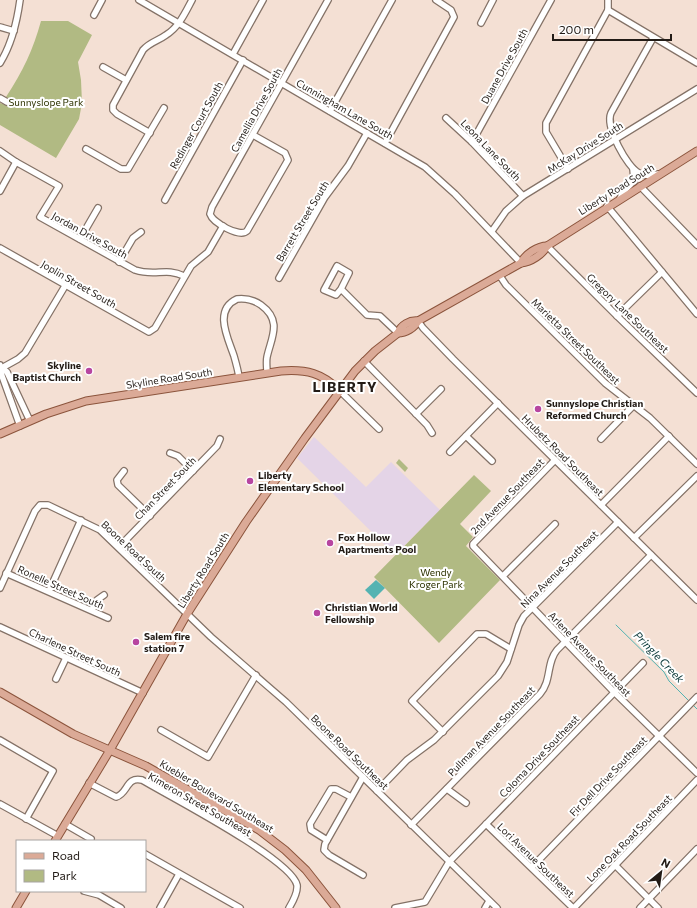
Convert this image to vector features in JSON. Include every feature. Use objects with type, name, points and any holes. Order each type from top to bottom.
[{"type":"main road","name":"Liberty Road South","points":[[56,839],[110,750],[187,614],[265,494],[340,391],[364,362],[398,333],[403,333],[415,326],[418,321],[521,263],[527,262],[545,250],[547,246],[607,206],[658,174],[695,154]]},
{"type":"main road","name":"Skyline Road South","points":[[0,434],[66,407],[86,401],[267,373],[296,370],[310,372],[323,377],[340,391]]},
{"type":"main road","name":"Kuebler Boulevard Southeast","points":[[0,692],[73,734],[146,766],[259,830],[286,850],[306,870],[336,908]]},
{"type":"main road","points":[[16,908],[25,892]]},
{"type":"street","points":[[0,63],[6,53],[14,31],[20,0]]},
{"type":"street","points":[[94,15],[102,0]]},
{"type":"street","name":"Cunningham Lane South","points":[[139,0],[385,143],[432,172],[492,231],[521,263]]},
{"type":"street","points":[[150,133],[117,114],[113,110],[114,102],[146,47],[168,34],[178,23],[192,0]]},
{"type":"street","points":[[233,54],[262,0]]},
{"type":"street","name":"Camellia Drive South","points":[[223,226],[211,217],[212,207],[328,0]]},
{"type":"street","points":[[330,111],[392,0]]},
{"type":"street","points":[[385,143],[454,15],[451,10],[437,0]]},
{"type":"street","points":[[480,22],[493,0]]},
{"type":"street","name":"Duane Drive South","points":[[472,142],[551,0]]},
{"type":"street","points":[[568,169],[546,132],[546,123],[608,10],[608,0]]},
{"type":"street","points":[[608,10],[652,38],[697,63]]},
{"type":"street","points":[[0,27],[14,31]]},
{"type":"street","points":[[620,198],[624,191],[634,181],[633,169],[610,129],[610,116],[652,38]]},
{"type":"street","name":"Redinger Court South","points":[[165,200],[243,60]]},
{"type":"street","points":[[103,67],[126,80]]},
{"type":"street","name":"McKay Drive South","points":[[492,231],[506,211],[523,196],[697,89]]},
{"type":"street","points":[[0,98],[6,102]]},
{"type":"street","points":[[86,149],[121,169],[128,169],[164,108]]},
{"type":"street","name":"Leona Lane South","points":[[446,118],[472,142],[523,196]]},
{"type":"street","name":"Barrett Street South","points":[[279,278],[325,197],[348,166],[367,133]]},
{"type":"street","points":[[184,276],[194,263],[208,252],[223,226],[238,234],[245,234],[288,160],[284,153],[253,135]]},
{"type":"street","name":"Jordan Drive South","points":[[0,151],[16,162],[59,186],[40,217],[119,262],[144,273],[170,271],[184,276]]},
{"type":"street","points":[[0,191],[16,162]]},
{"type":"street","points":[[633,169],[646,176],[658,174]]},
{"type":"street","points":[[640,186],[697,244]]},
{"type":"street","points":[[607,206],[697,314]]},
{"type":"street","points":[[80,239],[98,208]]},
{"type":"street","points":[[119,262],[133,238],[141,232]]},
{"type":"street","name":"Gregory Lane Southeast","points":[[547,246],[617,316],[697,392]]},
{"type":"street","name":"Joplin Street South","points":[[0,248],[144,331],[150,332],[154,328],[184,276]]},
{"type":"street","points":[[337,266],[349,273],[341,289],[336,295],[324,290],[337,266]]},
{"type":"street","points":[[617,316],[662,272]]},
{"type":"street","name":"Marietta Street Southeast","points":[[500,276],[506,285],[605,384],[634,406],[669,436],[697,464]]},
{"type":"street","points":[[1,367],[26,353],[65,286]]},
{"type":"street","points":[[341,289],[366,315],[379,315],[398,333]]},
{"type":"street","points":[[239,377],[235,358],[223,321],[228,305],[237,299],[256,302],[264,307],[272,319],[274,330],[273,340],[267,357],[267,373]]},
{"type":"street","name":"Hrubetz Road Southeast","points":[[418,321],[423,328],[498,404],[697,600]]},
{"type":"street","points":[[364,362],[416,414],[432,433]]},
{"type":"street","points":[[1,367],[7,372],[30,421]]},
{"type":"street","points":[[1,367],[2,376],[20,426]]},
{"type":"street","points":[[416,414],[441,389]]},
{"type":"street","points":[[340,391],[378,429]]},
{"type":"street","points":[[450,452],[498,404]]},
{"type":"street","points":[[601,439],[634,406]]},
{"type":"street","points":[[466,436],[492,461]]},
{"type":"street","points":[[600,505],[669,436]]},
{"type":"street","name":"Chan Street South","points":[[119,547],[217,446],[220,438]]},
{"type":"street","points":[[170,453],[178,456],[193,471]]},
{"type":"street","name":"2nd Avenue Southeast","points":[[472,545],[555,460]]},
{"type":"street","points":[[124,471],[117,480],[118,485],[150,516]]},
{"type":"street","points":[[634,538],[697,476]]},
{"type":"street","name":"Boone Road South","points":[[6,573],[35,511],[40,505],[48,505],[100,530],[187,614]]},
{"type":"street","points":[[49,592],[81,520]]},
{"type":"street","name":"Nina Avenue Southeast","points":[[377,791],[407,760],[443,732],[498,676],[507,662],[519,625],[524,616],[618,522]]},
{"type":"street","points":[[503,576],[555,524]]},
{"type":"street","name":"Arlene Avenue Southeast","points":[[472,545],[614,692],[697,773]]},
{"type":"street","name":"Pullman Avenue Southeast","points":[[411,825],[544,690],[548,681],[553,654],[565,640],[651,555]]},
{"type":"street","points":[[0,588],[6,573]]},
{"type":"street","name":"Ronelle Street South","points":[[6,573],[108,618]]},
{"type":"street","points":[[92,610],[97,600],[104,595]]},
{"type":"street","name":"Boone Road Southeast","points":[[187,614],[256,675],[497,908]]},
{"type":"street","name":"Charlene Street South","points":[[0,627],[143,692]]},
{"type":"street","points":[[443,732],[412,701],[477,634],[486,634],[511,649]]},
{"type":"street","points":[[56,679],[66,658]]},
{"type":"street","name":"Coloma Drive Southeast","points":[[395,908],[425,902],[449,862],[643,664]]},
{"type":"street","points":[[161,730],[208,757],[256,675]]},
{"type":"street","name":"Fir Dell Drive Southeast","points":[[532,867],[697,697]]},
{"type":"street","points":[[0,740],[53,771],[26,819]]},
{"type":"street","points":[[363,777],[324,847],[325,852],[363,875]]},
{"type":"street","name":"Kimeron Street Southeast","points":[[89,783],[116,797],[120,796],[130,782],[137,779],[142,780],[254,845],[283,868],[297,886],[289,908]]},
{"type":"street","name":"Lone Oak Road Southeast","points":[[573,908],[697,780]]},
{"type":"street","points":[[327,840],[310,828],[310,824],[331,789],[336,788],[351,797]]},
{"type":"street","points":[[447,789],[466,803]]},
{"type":"street","points":[[0,804],[56,839]]},
{"type":"street","points":[[65,824],[90,839]]},
{"type":"street","name":"Lori Avenue Southeast","points":[[486,824],[573,908]]},
{"type":"street","points":[[640,908],[697,849]]},
{"type":"street","points":[[146,855],[240,908]]},
{"type":"street","points":[[615,865],[658,908]]},
{"type":"street","points":[[160,908],[180,874]]},
{"type":"street","points":[[88,892],[99,895],[121,908]]},
{"type":"street","points":[[485,908],[489,901]]},
{"type":"shaded area","points":[[314,437],[366,487],[391,462],[440,510],[395,555],[297,458]]},
{"type":"green space","name":"Sunnyslope Park","points":[[41,21],[68,21],[92,35],[78,62],[81,80],[82,103],[79,119],[56,158],[0,125],[0,103],[6,105],[10,99],[6,97],[27,60]]},
{"type":"green space","points":[[399,459],[408,468],[405,472],[396,463]]},
{"type":"green space","name":"Wendy Kroger Park","points":[[474,475],[491,491],[460,524],[473,537],[466,546],[500,580],[439,643],[374,577]]},
{"type":"water","points":[[376,580],[385,588],[374,599],[365,590]]},
{"type":"waterway","name":"Pringle Creek","points":[[616,625],[664,672],[669,681],[689,701]]},
{"type":"waterway","name":"Pringle Creek","points":[[694,706],[697,709]]},
{"type":"place","name":"Skyline Baptist Church","points":[[89,371]]},
{"type":"place","name":"Sunnyslope Christian Reformed Church","points":[[538,409]]},
{"type":"place","name":"Liberty Elementary School","points":[[250,481]]},
{"type":"place","name":"Fox Hollow Apartments Pool","points":[[330,543]]},
{"type":"place","name":"Christian World Fellowship","points":[[317,613]]},
{"type":"place","name":"Salem fire station 7","points":[[136,642]]},
{"type":"district","name":"LIBERTY","points":[[345,387]]}]
